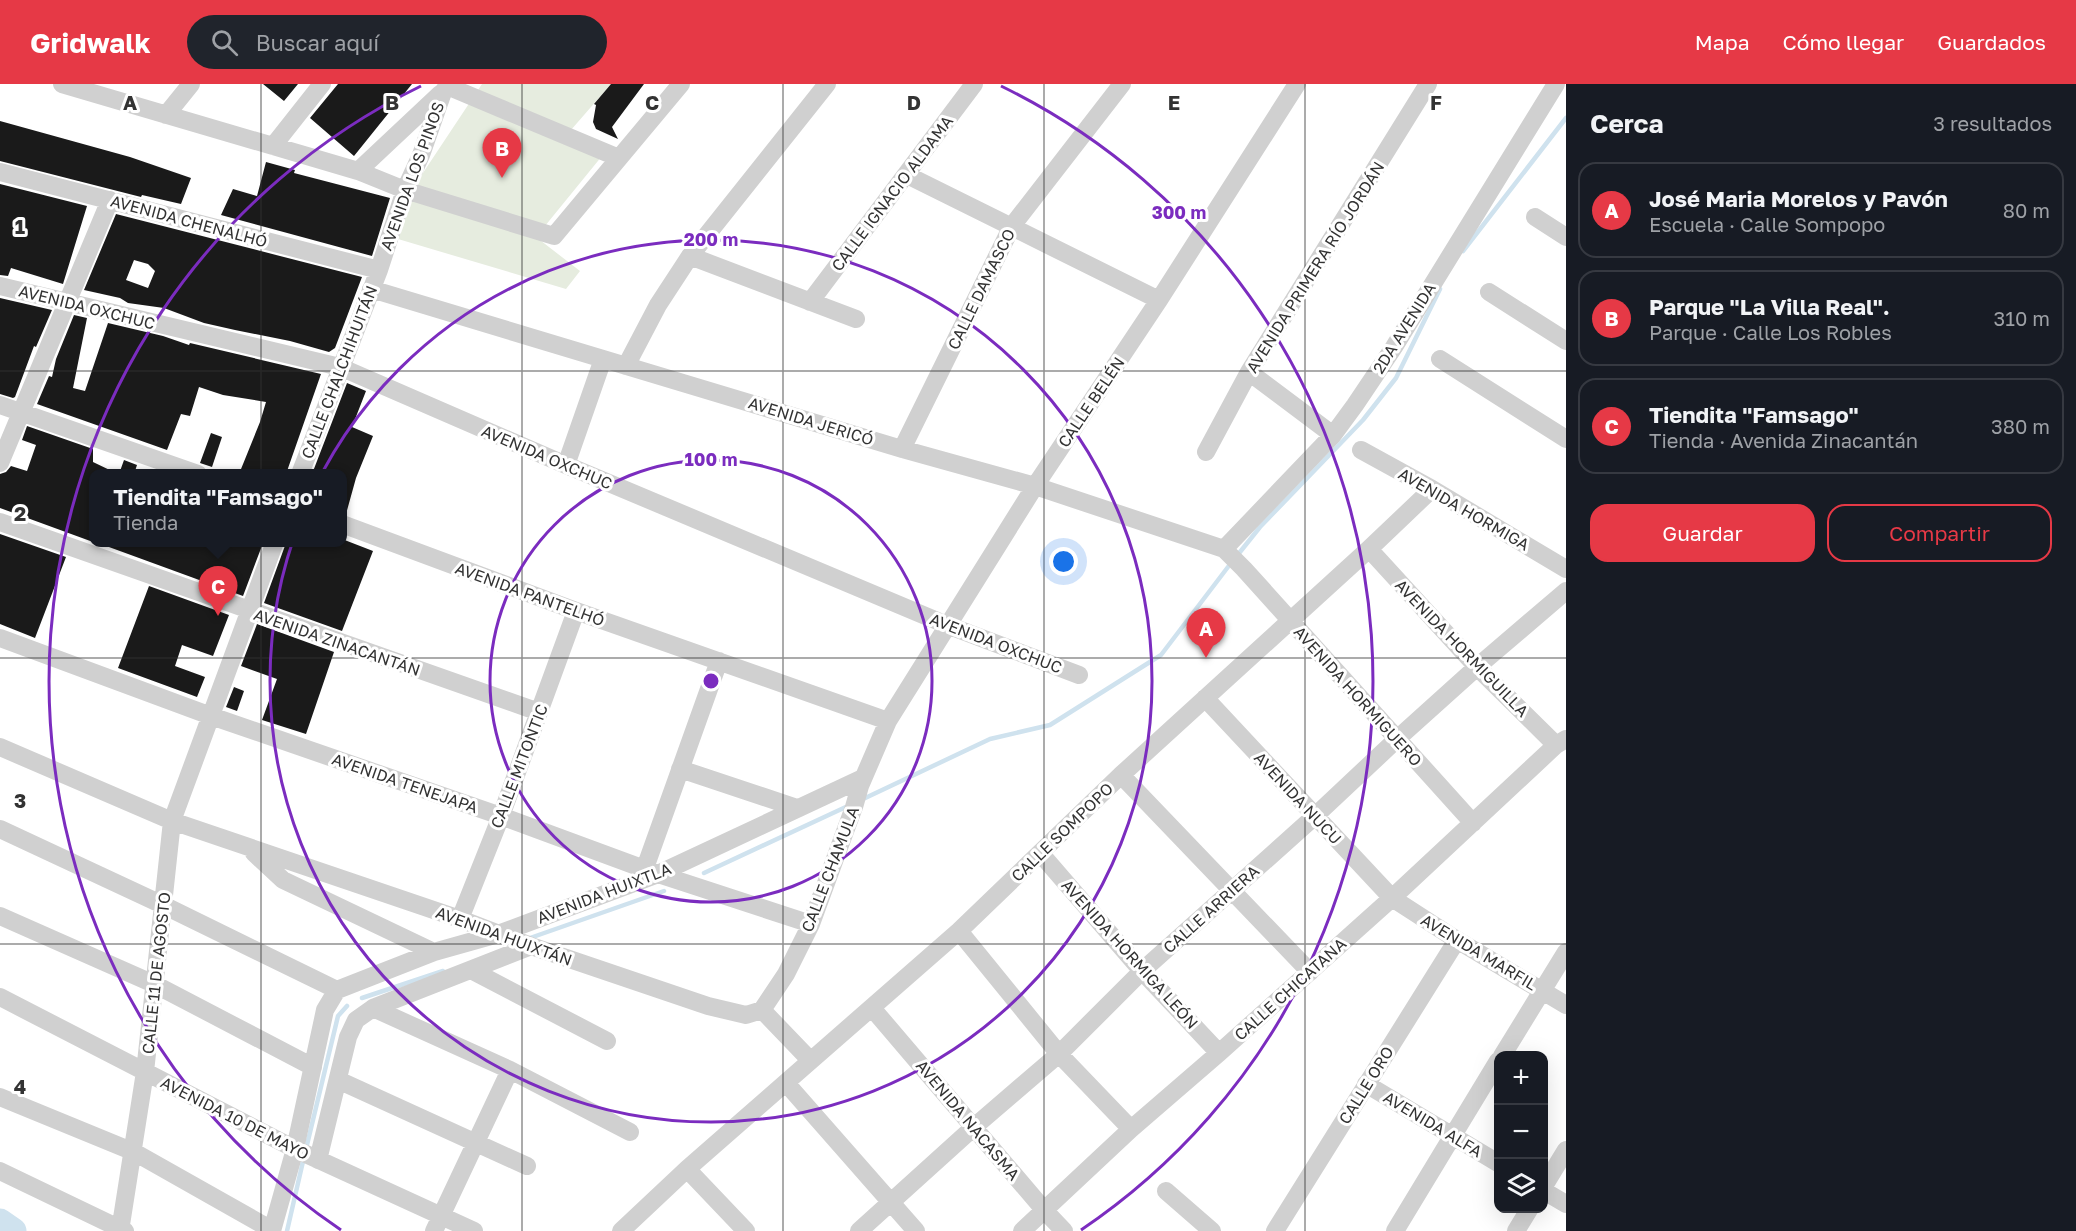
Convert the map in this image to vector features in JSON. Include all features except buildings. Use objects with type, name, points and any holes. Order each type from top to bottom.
[{"type":"street","points":[[62,84],[358,171],[405,190],[554,236],[681,84]]},
{"type":"street","points":[[166,114],[191,84]]},
{"type":"street","points":[[273,146],[322,84]]},
{"type":"street","points":[[626,366],[658,305],[690,256],[827,84]]},
{"type":"street","name":"CALLE IGNACIO ALDAMA","points":[[810,302],[974,84]]},
{"type":"street","name":"CALLE DAMASCO","points":[[902,449],[1012,226],[1122,84]]},
{"type":"street","name":"CALLE BELÉN","points":[[888,721],[1035,486],[1159,300],[1297,84]]},
{"type":"street","name":"AVENIDA PRIMERA RÍO JORDÁN","points":[[1206,452],[1249,372],[1428,84]]},
{"type":"street","name":"2DA AVENIDA","points":[[1226,551],[1333,435],[1394,347],[1556,84]]},
{"type":"street","points":[[358,171],[446,87],[619,158]]},
{"type":"street","name":"AVENIDA LOS PINOS","points":[[379,270],[405,190],[421,155],[446,87]]},
{"type":"street","name":"AVENIDA CHENALHÓ","points":[[0,172],[379,270]]},
{"type":"street","points":[[907,175],[1159,300]]},
{"type":"street","points":[[0,463],[110,200]]},
{"type":"street","points":[[1535,217],[1566,237]]},
{"type":"street","points":[[690,256],[856,319]]},
{"type":"street","name":"CALLE CHALCHIHUITÁN","points":[[302,469],[379,270]]},
{"type":"street","name":"AVENIDA OXCHUC","points":[[0,286],[340,367],[947,625],[1079,675]]},
{"type":"street","name":"AVENIDA JERICÓ","points":[[371,289],[902,449],[1035,486],[1226,551],[1244,569]]},
{"type":"street","points":[[1489,292],[1566,341]]},
{"type":"street","points":[[566,465],[603,359]]},
{"type":"street","points":[[1440,359],[1566,439]]},
{"type":"street","points":[[1249,372],[1333,435]]},
{"type":"street","points":[[0,405],[184,469]]},
{"type":"street","name":"AVENIDA HORMIGA","points":[[1361,450],[1432,489],[1566,569]]},
{"type":"street","name":"CALLE SOMPOPO","points":[[621,1231],[810,1060],[959,932],[1121,775],[1432,489]]},
{"type":"street","name":"AVENIDA ZINACANTÁN","points":[[0,522],[539,712]]},
{"type":"street","name":"AVENIDA PANTELHÓ","points":[[347,526],[576,611],[718,660]]},
{"type":"street","points":[[172,821],[274,547]]},
{"type":"street","name":"AVENIDA HORMIGUILLA","points":[[1369,549],[1477,667],[1561,742]]},
{"type":"street","name":"AVENIDA HORMIGUERO","points":[[1244,569],[1473,823]]},
{"type":"street","name":"CALLE ARRIERA","points":[[859,1231],[1059,1054],[1142,971],[1316,816],[1397,739],[1566,591]]},
{"type":"street","name":"CALLE MITONTIC","points":[[460,920],[501,816],[576,611]]},
{"type":"street","name":"AVENIDA TENEJAPA","points":[[0,638],[211,716],[501,816],[651,871],[811,924]]},
{"type":"street","points":[[651,871],[680,769],[718,660],[888,721]]},
{"type":"street","name":"AVENIDA NUCU","points":[[1205,698],[1392,898]]},
{"type":"street","name":"CALLE CHAMULA","points":[[762,1010],[786,974],[811,924],[862,782],[888,721]]},
{"type":"street","name":"CALLE CHICATANA","points":[[1022,1231],[1131,1129],[1310,972],[1561,742]]},
{"type":"street","name":"AVENIDA HUIXTÁN","points":[[2,755],[172,821],[708,1006],[746,1015],[762,1010]]},
{"type":"street","points":[[680,769],[797,808]]},
{"type":"street","points":[[1121,775],[1310,972]]},
{"type":"street","name":"AVENIDA HUIXTLA","points":[[337,990],[434,952],[498,934],[862,782]]},
{"type":"street","name":"CALLE 11 DE AGOSTO","points":[[122,1230],[145,1072],[172,821]]},
{"type":"street","points":[[0,829],[337,990],[326,1010],[313,1067],[307,1155]]},
{"type":"street","points":[[249,847],[283,880],[434,952]]},
{"type":"street","name":"AVENIDA HORMIGA LEÓN","points":[[1041,854],[1142,971],[1219,1053]]},
{"type":"street","name":"AVENIDA MARFIL","points":[[1392,898],[1566,1005]]},
{"type":"street","points":[[0,916],[154,984],[313,1067]]},
{"type":"street","points":[[959,932],[1059,1054],[1131,1129]]},
{"type":"street","name":"CALLE ORO","points":[[1275,1231],[1457,940]]},
{"type":"street","points":[[0,1098],[134,1152],[272,1230],[307,1155],[338,1080],[348,1037],[356,1020],[373,1008],[531,946]]},
{"type":"street","points":[[1505,1051],[1566,952]]},
{"type":"street","points":[[471,969],[607,1041]]},
{"type":"street","name":"AVENIDA 10 DE MAYO","points":[[0,997],[438,1223],[474,1231]]},
{"type":"street","points":[[373,1008],[510,1070],[630,1132]]},
{"type":"street","name":"AVENIDA NACASMA","points":[[872,1008],[1044,1211],[1064,1231]]},
{"type":"street","points":[[762,1010],[810,1060]]},
{"type":"street","points":[[1395,1231],[1494,1067]]},
{"type":"street","points":[[438,1223],[510,1070]]},
{"type":"street","points":[[338,1080],[527,1166]]},
{"type":"street","points":[[786,1083],[916,1231]]},
{"type":"street","name":"AVENIDA ALFA","points":[[1366,1084],[1494,1161]]},
{"type":"street","points":[[1548,1181],[1566,1150]]},
{"type":"street","points":[[687,1169],[746,1231]]},
{"type":"street","points":[[0,1172],[122,1230]]},
{"type":"street","points":[[1166,1191],[1212,1231]]},
{"type":"street","points":[[1548,1191],[1566,1204]]},
{"type":"street","points":[[1516,1231],[1527,1213]]},
{"type":"shaded area","points":[[482,84],[611,84],[564,138],[602,156],[536,237],[580,271],[566,289],[398,239],[405,200]]},
{"type":"waterway","points":[[1463,251],[1566,118]]},
{"type":"waterway","points":[[1236,557],[1260,527],[1363,420],[1396,378],[1440,289]]},
{"type":"waterway","points":[[861,800],[990,739],[1050,725],[1161,655],[1231,563]]},
{"type":"waterway","points":[[704,873],[848,806]]},
{"type":"waterway","points":[[530,938],[664,891]]},
{"type":"waterway","points":[[362,998],[443,971]]},
{"type":"waterway","points":[[306,1149],[338,1016],[347,1006]]},
{"type":"waterway","points":[[287,1231],[304,1157]]},
{"type":"waterway","points":[[0,1222],[13,1231]]},
{"type":"place","name":"Parque \"La Villa Real\".","points":[[502,178]]},
{"type":"place","name":"Tiendita \"Famsago\"","points":[[218,616]]},
{"type":"place","name":"José Maria Morelos y Pavón","points":[[1206,658]]}]
